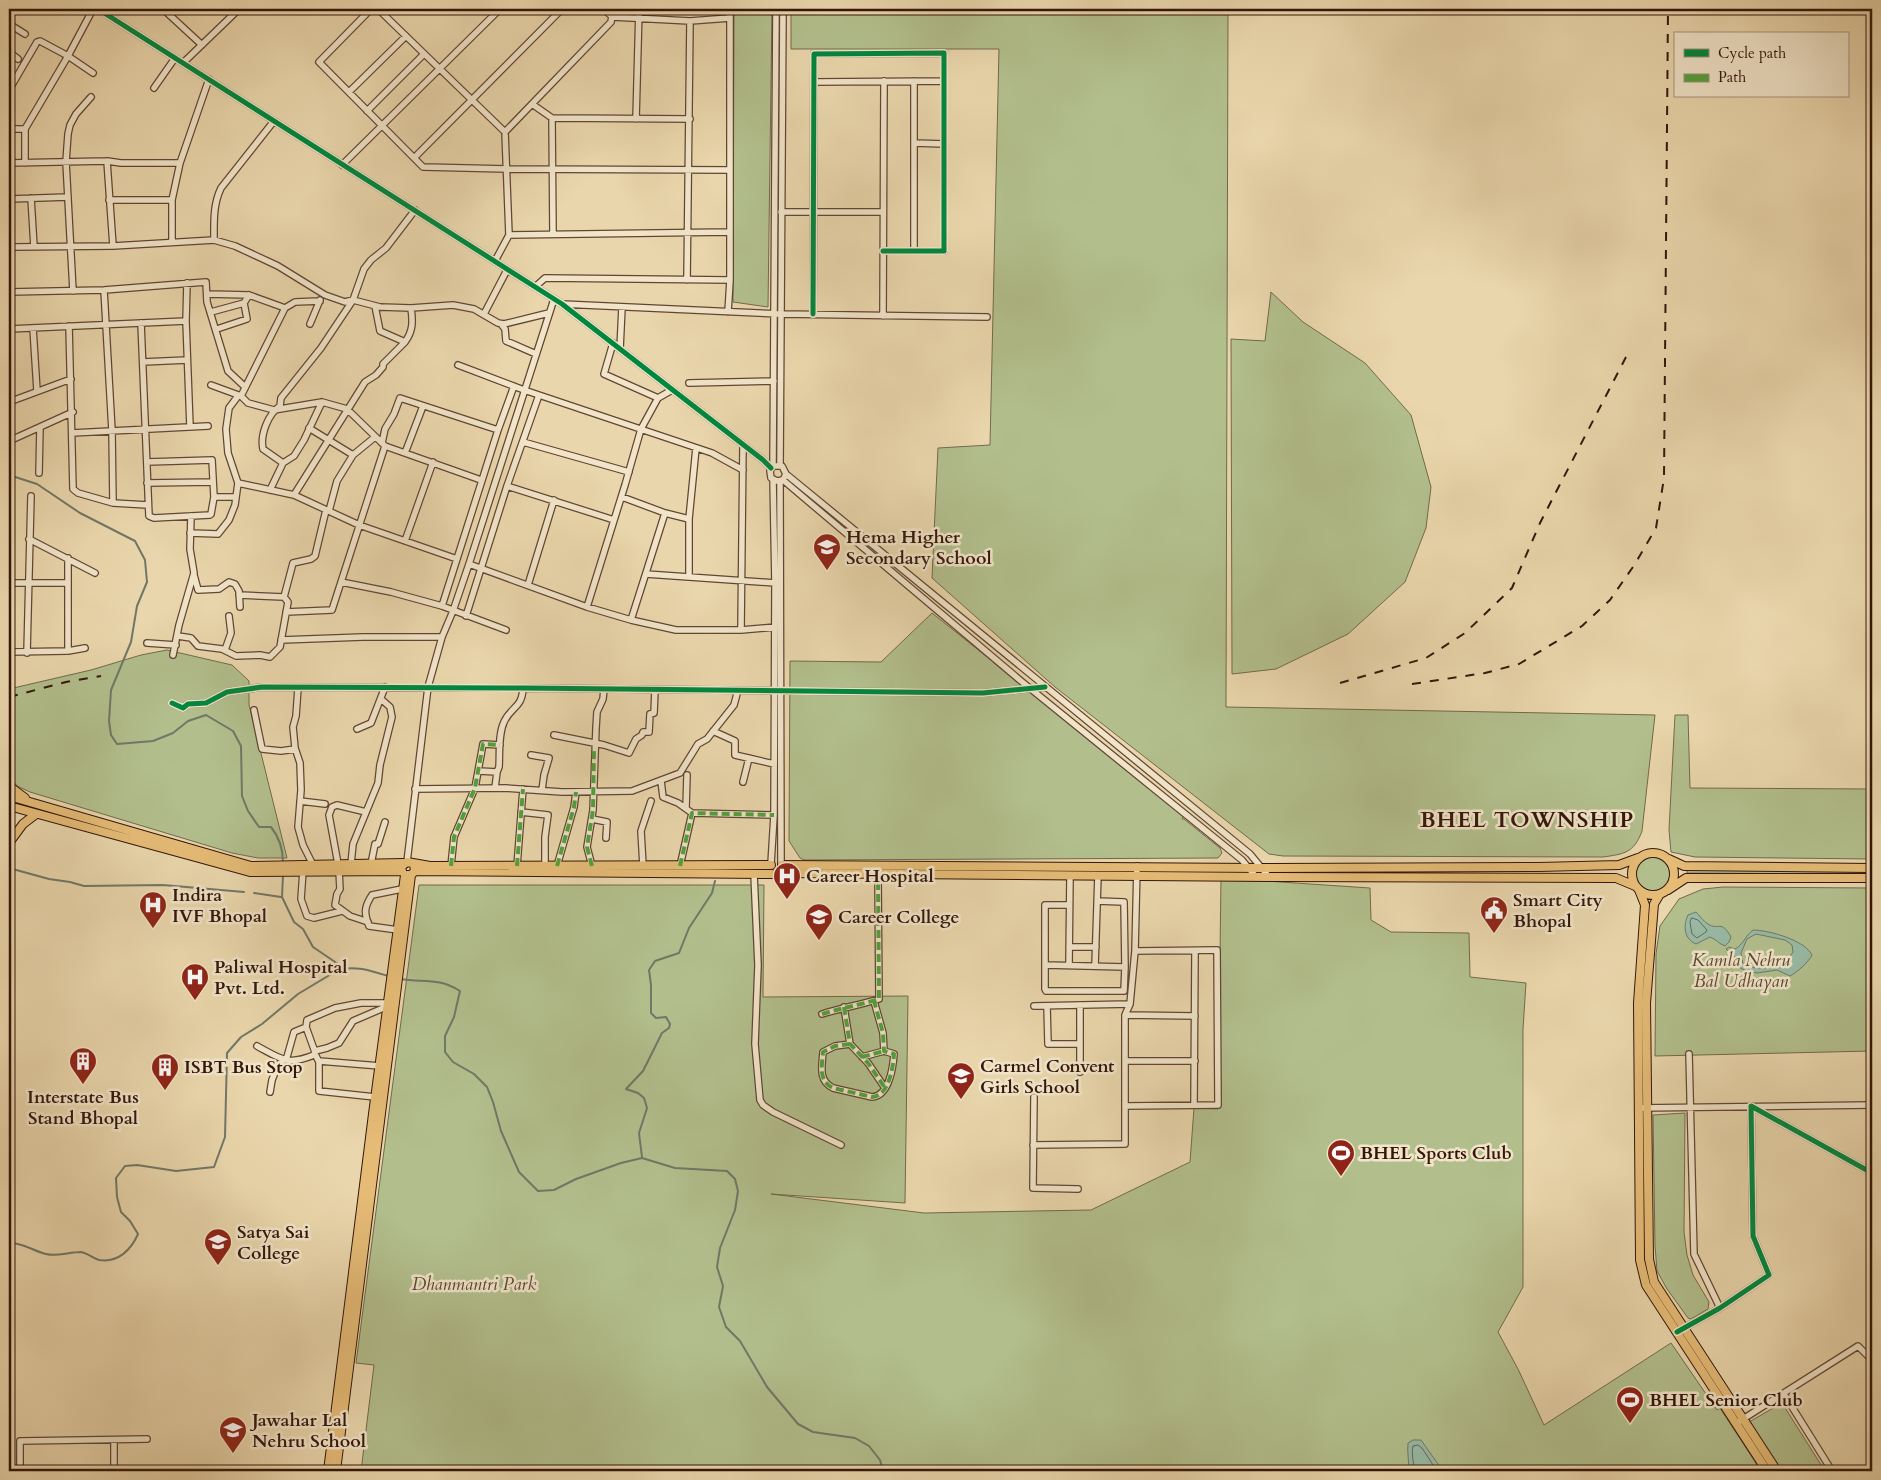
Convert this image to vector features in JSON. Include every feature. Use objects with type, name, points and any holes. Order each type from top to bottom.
[{"type":"main road","points":[[9,786],[31,802]]},
{"type":"main road","points":[[9,796],[251,866],[274,869]]},
{"type":"main road","points":[[9,806],[250,872],[313,865],[339,868],[351,864],[371,864],[408,869],[451,866],[680,866],[771,864],[776,862],[781,868],[878,875],[1616,878],[1653,895],[1664,892],[1686,878],[1872,878]]},
{"type":"main road","points":[[9,843],[22,824],[36,814]]},
{"type":"main road","points":[[781,868],[1026,866],[1262,868],[1619,865],[1646,853],[1657,852],[1684,866],[1872,868]]},
{"type":"main road","points":[[1638,858],[1631,874],[1645,905],[1648,1259],[1654,1282],[1680,1330]]},
{"type":"main road","points":[[1669,859],[1673,865],[1674,878],[1654,904],[1638,1003],[1640,1260],[1646,1285],[1680,1330],[1740,1421],[1777,1471]]},
{"type":"main road","points":[[771,864],[769,869],[772,874]]},
{"type":"main road","points":[[1026,866],[1026,875]]},
{"type":"main road","points":[[1180,867],[1180,876]]},
{"type":"main road","points":[[290,868],[303,871],[339,868],[776,875],[781,868]]},
{"type":"main road","points":[[396,971],[402,889],[408,869]]},
{"type":"main road","points":[[328,1471],[343,1380],[408,869]]},
{"type":"main road","points":[[9,896],[9,972]]},
{"type":"main road","points":[[377,1114],[375,1097],[390,1020],[388,1005],[394,987]]},
{"type":"main road","points":[[336,1471],[343,1380]]},
{"type":"main road","points":[[1740,1421],[1767,1471]]},
{"type":"street","points":[[25,163],[25,129],[93,9]]},
{"type":"street","points":[[98,9],[562,304],[772,467]]},
{"type":"street","points":[[163,9],[202,45]]},
{"type":"street","points":[[183,63],[239,9]]},
{"type":"street","points":[[371,9],[319,62],[423,167],[730,170]]},
{"type":"street","points":[[378,9],[505,132],[509,235],[495,261]]},
{"type":"street","points":[[342,164],[500,9]]},
{"type":"street","points":[[552,9],[557,14]]},
{"type":"street","points":[[415,157],[562,9]]},
{"type":"street","points":[[603,9],[613,17],[690,21],[730,18]]},
{"type":"street","points":[[505,132],[610,22],[613,17],[613,9]]},
{"type":"street","points":[[636,119],[639,9]]},
{"type":"street","points":[[728,312],[730,280],[730,9]]},
{"type":"street","points":[[776,9],[780,465]]},
{"type":"street","points":[[771,864],[774,815],[775,583],[773,479],[770,475],[772,467],[781,212],[783,9]]},
{"type":"street","points":[[687,280],[690,21]]},
{"type":"street","points":[[9,24],[25,34]]},
{"type":"street","points":[[349,92],[406,36]]},
{"type":"street","points":[[9,90],[37,42],[42,42],[68,56],[93,73]]},
{"type":"street","points":[[9,52],[18,59]]},
{"type":"street","points":[[813,314],[814,54],[944,53],[944,250],[883,251]]},
{"type":"street","points":[[367,111],[424,54]]},
{"type":"street","points":[[154,88],[175,58]]},
{"type":"street","points":[[172,242],[172,200],[180,163],[209,80]]},
{"type":"street","points":[[883,316],[884,81]]},
{"type":"street","points":[[914,81],[914,251]]},
{"type":"street","points":[[814,82],[944,81]]},
{"type":"street","points":[[73,291],[66,162],[70,125],[76,114],[91,97]]},
{"type":"street","points":[[532,104],[552,118],[690,119]]},
{"type":"street","points":[[552,118],[553,234]]},
{"type":"street","points":[[214,240],[214,210],[221,188],[274,121]]},
{"type":"street","points":[[9,128],[25,129]]},
{"type":"street","points":[[914,143],[944,144]]},
{"type":"street","points":[[9,163],[107,161],[121,163],[180,163]]},
{"type":"street","points":[[107,161],[113,246]]},
{"type":"street","points":[[9,199],[68,197]]},
{"type":"street","points":[[31,198],[34,247]]},
{"type":"street","points":[[109,200],[172,200]]},
{"type":"street","points":[[284,463],[263,449],[261,441],[267,422],[274,410],[280,406],[281,398],[320,348],[353,300],[364,269],[371,260],[386,248],[414,210]]},
{"type":"street","points":[[781,212],[883,212]]},
{"type":"street","points":[[509,235],[688,231],[730,232]]},
{"type":"street","points":[[14,247],[113,246],[214,240],[235,246],[278,266],[323,293],[345,302],[353,300],[375,306],[411,308],[452,305],[474,309],[501,324],[506,341],[536,354]]},
{"type":"street","points":[[484,314],[507,270]]},
{"type":"street","points":[[535,287],[545,278],[730,280]]},
{"type":"street","points":[[9,292],[104,290],[206,282],[207,302],[217,329],[228,371],[244,386]]},
{"type":"street","points":[[187,283],[186,320],[190,427]]},
{"type":"street","points":[[104,290],[112,431],[113,503]]},
{"type":"street","points":[[310,324],[323,293]]},
{"type":"street","points":[[207,294],[249,295],[285,308]]},
{"type":"street","points":[[217,329],[247,319],[244,303],[249,295]]},
{"type":"street","points":[[408,869],[415,788],[428,687],[442,637],[469,564],[554,299]]},
{"type":"street","points":[[190,533],[218,534],[229,520],[236,497],[238,482],[228,453],[226,429],[228,408],[239,396],[285,308],[295,302],[320,301]]},
{"type":"street","points":[[211,312],[244,303]]},
{"type":"street","points":[[562,304],[778,314],[987,317]]},
{"type":"street","points":[[375,306],[380,331],[405,342]]},
{"type":"street","points":[[620,349],[622,307]]},
{"type":"street","points":[[298,497],[332,442],[347,409],[365,382],[376,375],[383,367],[383,364],[411,334],[413,325],[411,308]]},
{"type":"street","points":[[501,324],[549,313]]},
{"type":"street","points":[[9,329],[186,320]]},
{"type":"street","points":[[141,323],[143,362],[146,462],[148,505],[148,516],[154,518],[210,515],[214,497],[212,460],[146,462]]},
{"type":"street","points":[[70,326],[73,489],[78,493],[113,503],[148,505]]},
{"type":"street","points":[[33,328],[37,391]]},
{"type":"street","points":[[612,343],[604,374],[658,398]]},
{"type":"street","points":[[143,362],[187,360]]},
{"type":"street","points":[[458,365],[524,390],[712,453],[743,470]]},
{"type":"street","points":[[9,402],[71,379]]},
{"type":"street","points":[[689,383],[774,381]]},
{"type":"street","points":[[210,384],[239,396],[250,404],[274,410],[322,402],[347,409],[384,445],[481,480]]},
{"type":"street","points":[[442,606],[481,480],[514,386]]},
{"type":"street","points":[[587,606],[622,497],[641,429],[658,398],[672,390]]},
{"type":"street","points":[[466,616],[539,395]]},
{"type":"street","points":[[286,612],[332,610],[384,445],[385,429],[394,414],[400,398],[498,430]]},
{"type":"street","points":[[270,490],[284,463],[294,456],[322,402]]},
{"type":"street","points":[[405,453],[423,406]]},
{"type":"street","points":[[9,441],[73,412]]},
{"type":"street","points":[[72,433],[208,426]]},
{"type":"street","points":[[39,473],[40,427]]},
{"type":"street","points":[[309,428],[352,455]]},
{"type":"street","points":[[284,597],[293,563],[311,559],[315,556],[337,481],[352,455],[375,437]]},
{"type":"street","points":[[523,442],[629,472]]},
{"type":"street","points":[[741,630],[744,445]]},
{"type":"street","points":[[689,577],[689,519],[696,448]]},
{"type":"street","points":[[405,541],[433,462]]},
{"type":"street","points":[[772,467],[780,465],[785,468],[783,478],[781,868]]},
{"type":"street","points":[[783,478],[1031,688],[1242,860],[1256,877]]},
{"type":"street","points":[[773,479],[783,478],[1045,687],[1250,854],[1269,877]]},
{"type":"street","points":[[147,484],[213,482]]},
{"type":"street","points":[[238,482],[298,497],[359,525],[457,559]]},
{"type":"street","points":[[508,486],[614,520]]},
{"type":"street","points":[[27,653],[31,496]]},
{"type":"street","points":[[214,497],[236,497]]},
{"type":"street","points":[[622,497],[665,513],[689,519]]},
{"type":"street","points":[[528,585],[554,500]]},
{"type":"street","points":[[631,620],[665,513]]},
{"type":"street","points":[[191,516],[190,549],[198,590],[219,589],[230,582],[235,584],[239,595],[240,608]]},
{"type":"street","points":[[30,539],[95,573]]},
{"type":"street","points":[[68,558],[68,651]]},
{"type":"street","points":[[469,564],[587,606],[631,620],[676,630],[741,630],[775,627]]},
{"type":"street","points":[[173,656],[179,625],[194,571]]},
{"type":"street","points":[[646,574],[775,583]]},
{"type":"street","points":[[341,582],[391,592],[442,606],[506,630]]},
{"type":"street","points":[[9,583],[68,583]]},
{"type":"street","points":[[178,636],[191,638],[198,646],[214,647],[239,656],[260,655],[270,657],[280,647],[288,602],[284,597],[239,595]]},
{"type":"street","points":[[229,616],[231,633],[229,653]]},
{"type":"street","points":[[281,640],[363,636],[442,637]]},
{"type":"street","points":[[147,643],[176,645]]},
{"type":"street","points":[[9,652],[68,651],[85,648]]},
{"type":"street","points":[[357,729],[371,723],[385,687]]},
{"type":"street","points":[[172,703],[181,708],[188,704],[206,703],[234,690],[262,688],[428,687],[983,693],[1045,687]]},
{"type":"street","points":[[298,688],[296,716],[293,727],[295,749],[300,762],[298,827],[303,845],[313,865]]},
{"type":"street","points":[[495,788],[504,722],[521,701],[522,688]]},
{"type":"street","points":[[592,866],[587,847],[594,792],[597,712],[603,700],[604,689]]},
{"type":"street","points":[[554,735],[630,752],[636,738],[642,735],[643,732],[649,732],[650,715],[654,713],[656,690]]},
{"type":"street","points":[[415,788],[629,792],[680,773],[698,744],[707,740],[734,705],[738,690]]},
{"type":"street","points":[[351,864],[353,844],[378,783],[380,765],[392,717],[390,707],[381,699]]},
{"type":"street","points":[[254,710],[262,749],[295,749]]},
{"type":"street","points":[[713,731],[735,741],[735,755],[774,764]]},
{"type":"street","points":[[451,866],[454,837],[475,788],[483,744],[500,745]]},
{"type":"street","points":[[531,754],[549,758],[542,790]]},
{"type":"street","points":[[743,782],[749,758]]},
{"type":"street","points":[[479,771],[497,772]]},
{"type":"street","points":[[686,808],[687,775]]},
{"type":"street","points":[[661,781],[663,797],[678,803],[692,813],[774,815]]},
{"type":"street","points":[[517,866],[523,789]]},
{"type":"street","points":[[557,866],[574,807],[576,792]]},
{"type":"street","points":[[300,801],[325,804]]},
{"type":"street","points":[[643,866],[641,831],[651,801]]},
{"type":"street","points":[[366,812],[337,805],[332,806],[329,815],[339,868],[340,889],[336,894],[335,905],[350,916],[368,922]]},
{"type":"street","points":[[521,812],[548,815],[545,837],[545,866]]},
{"type":"street","points":[[680,866],[692,813]]},
{"type":"street","points":[[592,819],[607,822],[606,838]]},
{"type":"street","points":[[371,864],[375,844],[378,844],[385,822]]},
{"type":"street","points":[[1033,1145],[1125,1144],[1125,1015],[1130,1004],[1135,951],[1137,866]]},
{"type":"street","points":[[303,871],[301,899],[307,916],[314,918],[342,910]]},
{"type":"street","points":[[754,874],[758,965],[755,1044],[760,1100],[773,1112],[841,1145]]},
{"type":"street","points":[[822,1014],[844,1006],[862,1004],[878,999],[878,875]]},
{"type":"street","points":[[1069,965],[1070,875]]},
{"type":"street","points":[[1095,966],[1098,875]]},
{"type":"street","points":[[398,930],[372,927],[365,915],[365,905],[372,895],[402,889]]},
{"type":"street","points":[[1069,905],[1045,905],[1044,987],[1046,991],[1124,991],[1126,967],[1124,902],[1097,901]]},
{"type":"street","points":[[1069,947],[1096,947]]},
{"type":"street","points":[[1126,1106],[1218,1105],[1218,950],[1135,951]]},
{"type":"street","points":[[1194,1106],[1195,951]]},
{"type":"street","points":[[1045,965],[1126,967]]},
{"type":"street","points":[[874,1000],[883,1033],[884,1051]]},
{"type":"street","points":[[375,1097],[319,1091],[318,1061],[306,1027],[308,1020],[335,1008],[361,1003],[388,1005]]},
{"type":"street","points":[[1034,1006],[1130,1004]]},
{"type":"street","points":[[257,1046],[283,1060],[299,1061],[339,1043],[353,1021],[388,1005]]},
{"type":"street","points":[[1080,1005],[1080,1072]]},
{"type":"street","points":[[844,1006],[850,1044],[885,1088]]},
{"type":"street","points":[[1047,1006],[1048,1044],[1080,1044]]},
{"type":"street","points":[[1125,1015],[1195,1016]]},
{"type":"street","points":[[270,1092],[272,1080],[278,1066],[287,1057],[294,1032],[306,1027]]},
{"type":"street","points":[[850,1044],[836,1046],[823,1052],[822,1076],[828,1086],[872,1097],[878,1096],[885,1088],[893,1072],[894,1054],[884,1051],[862,1057]]},
{"type":"street","points":[[1689,1054],[1694,1254],[1720,1308]]},
{"type":"street","points":[[318,1061],[380,1066]]},
{"type":"street","points":[[1125,1061],[1194,1061]]},
{"type":"street","points":[[1034,1097],[1033,1188],[1078,1189]]},
{"type":"street","points":[[1638,1108],[1872,1105]]},
{"type":"street","points":[[1751,1106],[1872,1173]]},
{"type":"street","points":[[1680,1330],[1720,1308],[1769,1275],[1753,1236],[1751,1106]]},
{"type":"street","points":[[1740,1421],[1858,1346],[1872,1360]]},
{"type":"street","points":[[1784,1394],[1832,1471]]},
{"type":"street","points":[[20,1471],[20,1441],[147,1439]]},
{"type":"street","points":[[114,1440],[114,1471]]},
{"type":"green space","points":[[734,9],[772,9],[768,307],[733,302]]},
{"type":"green space","points":[[791,9],[1228,9],[1226,707],[1655,715],[1642,831],[1632,848],[1617,855],[1603,857],[1283,856],[1269,854],[1055,687],[932,578],[938,448],[990,445],[999,49],[791,49]]},
{"type":"green space","points":[[1271,292],[1303,322],[1365,363],[1411,415],[1431,487],[1426,528],[1405,582],[1348,634],[1276,669],[1232,674],[1231,339],[1265,341]]},
{"type":"green space","points":[[932,613],[1184,814],[1182,819],[1220,848],[1222,853],[1218,858],[804,860],[800,858],[789,841],[790,661],[881,662]]},
{"type":"green space","points":[[167,650],[232,665],[249,681],[249,705],[287,858],[258,858],[232,853],[30,792],[17,786],[10,776],[9,689]]},
{"type":"green space","points":[[1675,715],[1688,715],[1690,788],[1872,789],[1872,859],[1695,857],[1671,852],[1669,830]]},
{"type":"green space","points":[[1653,857],[1665,862],[1670,874],[1665,886],[1653,891],[1641,886],[1636,874],[1641,862]]},
{"type":"green space","points":[[1687,870],[1872,871],[1872,874],[1687,873]]},
{"type":"green space","name":"Dhanmantri Park","points":[[1221,878],[1370,888],[1371,920],[1391,932],[1469,933],[1470,977],[1526,983],[1523,1029],[1523,1287],[1498,1332],[1518,1369],[1544,1425],[1671,1343],[1717,1410],[1720,1408],[1761,1471],[361,1471],[374,1365],[356,1363],[419,885],[764,885],[763,997],[908,996],[905,1203],[771,1194],[924,1213],[1091,1210],[1190,1162],[1194,1108],[1218,1109]]},
{"type":"green space","name":"Kamla Nehru Bal Udhayan","points":[[1723,887],[1872,888],[1872,1051],[1655,1056],[1656,954],[1660,926],[1679,899],[1703,889]]},
{"type":"green space","points":[[1685,1113],[1684,1232],[1687,1255],[1693,1275],[1709,1302],[1708,1309],[1691,1319],[1688,1318],[1667,1289],[1657,1271],[1655,1246],[1653,1115]]},
{"type":"green space","points":[[1782,1403],[1825,1471],[1781,1471],[1749,1422]]},
{"type":"water","points":[[1696,912],[1708,924],[1725,928],[1731,937],[1725,946],[1710,937],[1696,944],[1689,939],[1685,928],[1686,919],[1688,915]]},
{"type":"water","points":[[1760,930],[1786,937],[1802,945],[1812,955],[1802,967],[1790,976],[1777,970],[1757,973],[1746,971],[1739,967],[1735,957],[1726,949],[1738,947],[1750,932]],"holes":[[[1756,934],[1785,940],[1792,945],[1793,952],[1783,962],[1763,968],[1743,964],[1741,953],[1747,939]]]},
{"type":"water","points":[[1413,1440],[1421,1440],[1443,1471],[1409,1471],[1408,1443]]},
{"type":"waterway","points":[[9,475],[37,484],[80,513],[135,541],[145,560],[147,582],[137,606],[131,642],[111,690],[109,721],[111,735],[117,744],[153,741],[173,733],[188,721],[206,715],[233,731],[241,746],[242,796],[248,811],[259,827],[271,827],[277,835],[282,848],[283,863]]},
{"type":"waterway","points":[[9,868],[84,886],[163,885],[244,892]]},
{"type":"waterway","points":[[283,875],[282,897],[294,922],[303,929],[313,947],[344,968]]},
{"type":"waterway","points":[[642,1157],[639,1133],[647,1108],[644,1098],[638,1093],[626,1089],[643,1071],[662,1033],[669,1028],[670,1024],[666,1017],[656,1018],[651,1013],[649,970],[655,961],[679,953],[689,928],[712,893],[715,881]]},
{"type":"waterway","points":[[254,893],[281,897]]},
{"type":"waterway","points":[[9,1243],[18,1244],[50,1255],[81,1252],[99,1260],[112,1259],[123,1254],[132,1245],[138,1234],[130,1221],[121,1212],[117,1197],[116,1178],[125,1166],[137,1165],[176,1171],[214,1167],[225,1137],[227,1053],[241,1037],[262,1024],[298,994],[338,970],[357,968],[388,976]]},
{"type":"waterway","points":[[400,979],[437,982],[460,991],[454,1017],[445,1036],[445,1052],[453,1062],[474,1074],[487,1087],[501,1131],[519,1172],[538,1191],[554,1190],[576,1179],[621,1163],[642,1158],[675,1168],[727,1171],[735,1179],[738,1191],[735,1210],[720,1248],[717,1267],[723,1286],[719,1307],[726,1327],[740,1341],[767,1387],[798,1424],[813,1432],[855,1438],[869,1446],[880,1460],[883,1471]]},
{"type":"railway","points":[[1412,684],[1485,673],[1519,664],[1582,626],[1610,600],[1635,564],[1656,528],[1664,478],[1668,9]]},
{"type":"railway","points":[[1340,683],[1426,658],[1465,633],[1512,588],[1540,523],[1626,357]]},
{"type":"railway","points":[[9,697],[66,682],[101,676]]},
{"type":"marked path","points":[[451,866],[454,837],[475,788],[483,744],[500,745]]},
{"type":"marked path","points":[[592,866],[587,847],[593,810],[594,749]]},
{"type":"marked path","points":[[517,866],[523,789]]},
{"type":"marked path","points":[[557,866],[574,807],[576,792]]},
{"type":"marked path","points":[[680,866],[692,813],[774,815]]},
{"type":"marked path","points":[[822,1014],[879,999],[878,875]]},
{"type":"marked path","points":[[850,1044],[835,1046],[823,1052],[822,1073],[825,1081],[833,1088],[872,1097],[878,1095],[886,1087],[889,1080],[894,1054],[884,1051],[883,1033],[874,1001]]},
{"type":"marked path","points":[[844,1007],[850,1044],[868,1063],[885,1088]]},
{"type":"marked path","points":[[862,1057],[884,1051]]},
{"type":"cycle path","points":[[98,9],[562,304],[771,468]]},
{"type":"cycle path","points":[[813,314],[814,54],[944,53],[944,251],[883,251]]},
{"type":"cycle path","points":[[172,703],[183,708],[188,704],[206,703],[227,692],[262,687],[983,693],[1045,687]]},
{"type":"cycle path","points":[[1677,1332],[1720,1308],[1769,1275],[1753,1236],[1751,1106],[1872,1173]]},
{"type":"place","name":"Hema Higher Secondary School","points":[[827,571]]},
{"type":"place","name":"Career Hospital","points":[[787,900]]},
{"type":"place","name":"Indira IVF Bhopal","points":[[153,929]]},
{"type":"place","name":"Smart City Bhopal","points":[[1494,934]]},
{"type":"place","name":"Career College","points":[[819,941]]},
{"type":"place","name":"Paliwal Hospital Pvt. Ltd.","points":[[195,1001]]},
{"type":"place","name":"Interstate Bus Stand Bhopal","points":[[83,1085]]},
{"type":"place","name":"ISBT Bus Stop","points":[[165,1091]]},
{"type":"place","name":"Carmel Convent Girls School","points":[[961,1100]]},
{"type":"place","name":"BHEL Sports Club","points":[[1341,1177]]},
{"type":"place","name":"Satya Sai College","points":[[218,1266]]},
{"type":"place","name":"BHEL Senior Club","points":[[1630,1424]]},
{"type":"place","name":"Jawahar Lal Nehru School","points":[[233,1454]]},
{"type":"district","name":"BHEL TOWNSHIP","points":[[1527,819]]}]
